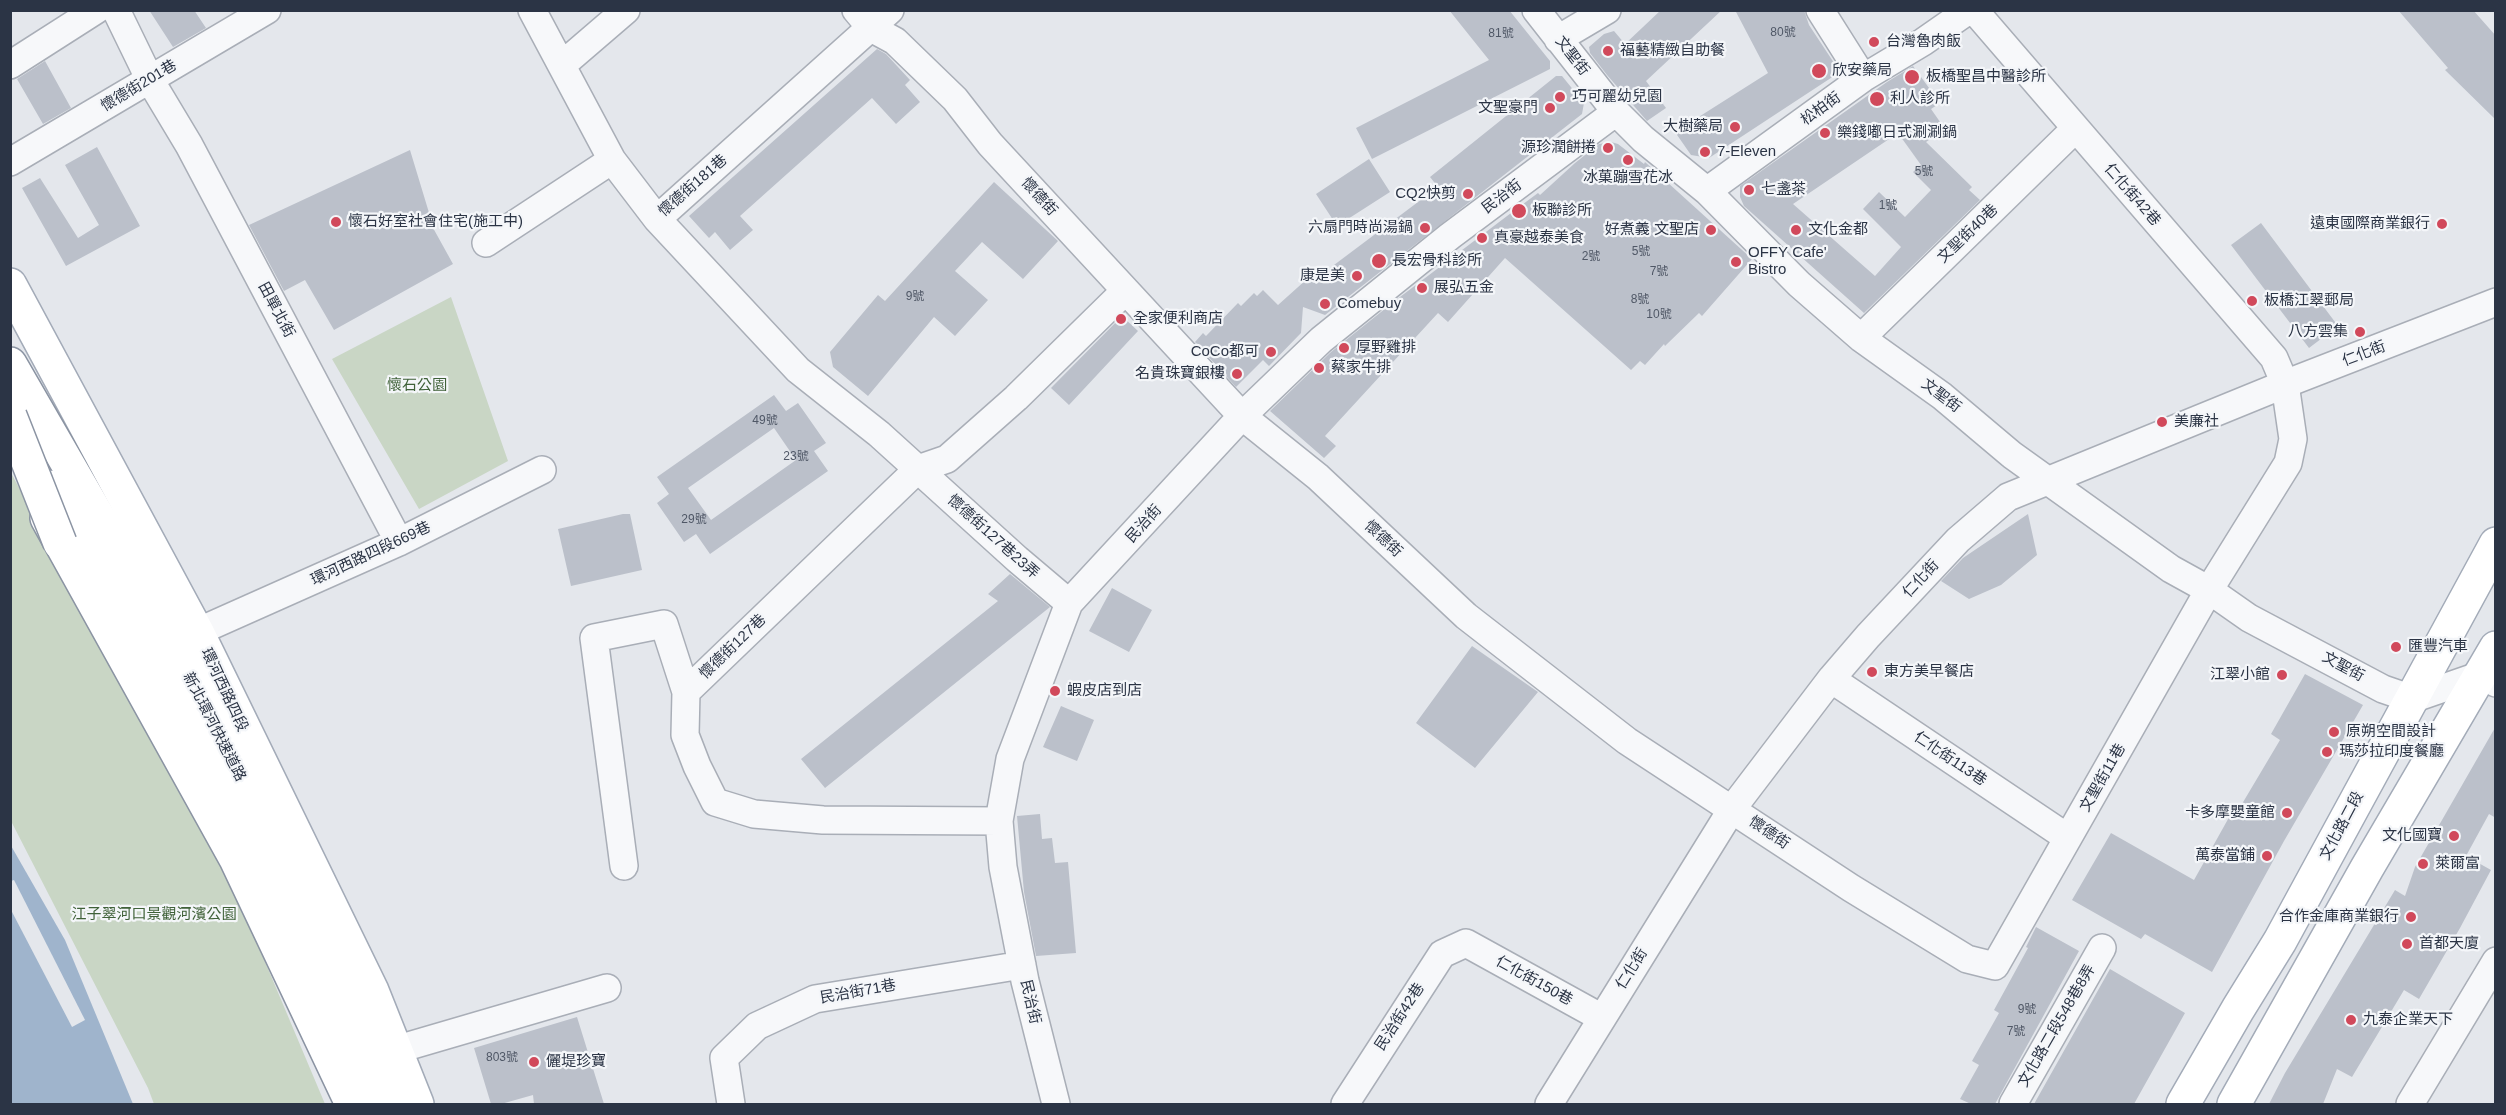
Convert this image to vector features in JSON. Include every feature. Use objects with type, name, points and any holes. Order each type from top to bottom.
[{"type":"main road","name":"環河西路四段","points":[[10,285],[197,632],[372,991],[417,1104]]},
{"type":"main road","name":"新北環河快速道路","points":[[10,364],[178,655],[342,979],[388,1104]]},
{"type":"main road","points":[[10,417],[60,543]]},
{"type":"main road","points":[[10,417],[244,834],[323,991],[366,1104]]},
{"type":"main road","points":[[10,450],[236,859],[352,1104]]},
{"type":"main road","name":"文化路二段","points":[[2183,1104],[2280,941],[2496,544]]},
{"type":"main road","points":[[2234,1104],[2367,868],[2491,669]]},
{"type":"main road","points":[[281,806],[364,1001],[404,1104]]},
{"type":"street","points":[[13,59],[96,10]]},
{"type":"street","name":"田單北街","points":[[116,10],[150,80],[189,145],[399,542]]},
{"type":"street","name":"懷德街201巷","points":[[10,162],[267,10]]},
{"type":"street","name":"懷德街181巷","points":[[532,10],[612,160],[657,219],[873,16]]},
{"type":"street","points":[[564,71],[626,10]]},
{"type":"street","name":"文聖街","points":[[1536,10],[1616,112],[1643,139],[1707,191],[1799,284],[1861,338],[1942,396],[2048,482],[2171,569],[2209,590],[2249,618],[2383,689],[2412,699]]},
{"type":"street","points":[[1558,39],[1607,10]]},
{"type":"street","points":[[1820,10],[1863,78]]},
{"type":"street","name":"松柏街","points":[[1707,191],[1863,78],[1923,42],[1969,10]]},
{"type":"street","name":"仁化街42巷","points":[[1974,10],[2274,358],[2285,384],[2293,439],[2288,463],[2209,590]]},
{"type":"street","name":"懷德街","points":[[873,16],[955,99],[990,144],[1242,416],[1318,477],[1481,629],[1627,741],[1851,888],[1967,959],[1995,966]]},
{"type":"street","name":"民治街","points":[[1056,1104],[1022,965],[1003,867],[999,821],[1010,759],[1069,603],[1242,416],[1320,340],[1387,285],[1616,112]]},
{"type":"street","name":"文聖街40巷","points":[[1861,338],[2075,129]]},
{"type":"street","points":[[486,243],[612,160]]},
{"type":"street","points":[[657,219],[798,370],[879,434],[918,469]]},
{"type":"street","name":"懷德街127巷","points":[[624,866],[594,638],[664,624],[686,692],[918,469],[947,459],[1016,398],[1125,291]]},
{"type":"street","name":"仁化街","points":[[1549,1104],[1732,809],[1831,680],[1868,636],[1958,540],[2008,497],[2285,384],[2496,302]]},
{"type":"street","name":"懷德街127巷23弄","points":[[918,469],[1069,603]]},
{"type":"street","name":"環河西路四段669巷","points":[[197,632],[399,542],[542,470]]},
{"type":"street","name":"文聖街11巷","points":[[1995,966],[2209,590]]},
{"type":"street","points":[[2412,699],[2491,669]]},
{"type":"street","name":"仁化街113巷","points":[[1831,680],[2068,838]]},
{"type":"street","points":[[686,692],[685,735],[715,802],[754,814],[823,820],[999,821]]},
{"type":"street","name":"仁化街150巷","points":[[1466,943],[1602,1018]]},
{"type":"street","name":"民治街42巷","points":[[1345,1104],[1442,954],[1466,943]]},
{"type":"street","name":"文化路二段548巷8弄","points":[[2013,1104],[2102,948]]},
{"type":"street","points":[[2410,1104],[2496,961]]},
{"type":"street","name":"民治街71巷","points":[[731,1104],[724,1058],[757,1026],[815,999],[1022,965]]},
{"type":"street","points":[[395,1050],[607,988]]},
{"type":"green space","name":"懷石公園","points":[[451,297],[508,461],[419,509],[332,359]]},
{"type":"green space","name":"江子翠河口景觀河濱公園","points":[[10,471],[231,881],[325,1104],[154,1104],[148,1088],[11,821]]},
{"type":"water","points":[[10,844],[65,940],[133,1104],[11,1104]]},
{"type":"pier","points":[[14,880],[85,1020],[72,1027],[11,910],[11,881]]},
{"type":"building","points":[[149,10],[194,10],[206,28],[173,47]]},
{"type":"building","points":[[1449,10],[1509,10],[1550,61],[1550,69],[1372,159],[1356,128],[1489,60]]},
{"type":"building","points":[[1661,10],[1722,10],[1646,81],[1666,108],[1647,121],[1607,75],[1590,53],[1589,47],[1604,34],[1614,31],[1625,44]]},
{"type":"building","points":[[1735,10],[1804,10],[1809,25],[1840,72],[1709,158],[1691,155],[1675,132],[1768,73]]},
{"type":"building","points":[[2398,10],[2473,10],[2496,36],[2496,120],[2445,70],[2448,68]]},
{"type":"building","points":[[877,49],[886,54],[910,80],[905,85],[920,102],[896,124],[872,98],[740,216],[753,230],[730,250],[715,232],[709,238],[689,216]]},
{"type":"building","points":[[45,61],[71,108],[43,124],[17,79]]},
{"type":"building","points":[[1913,66],[1940,103],[1931,109],[1945,129],[1926,142],[1972,187],[1969,190],[1980,200],[1864,313],[1744,206],[1740,197],[1740,186]],"holes":[[[1898,133],[1921,165],[1913,172],[1931,190],[1905,217],[1879,192],[1863,209],[1901,247],[1875,276],[1793,204]]]},
{"type":"building","points":[[1556,76],[1562,76],[1584,103],[1582,114],[1325,315],[1303,307],[1301,333],[1269,366],[1263,360],[1236,387],[1195,342],[1203,333],[1206,336],[1238,303],[1241,306],[1254,293],[1257,296],[1263,290],[1278,305],[1307,279],[1310,283],[1438,187],[1430,177]]},
{"type":"building","points":[[1611,142],[1618,144],[1644,164],[1645,162],[1752,259],[1702,316],[1699,313],[1665,346],[1664,344],[1645,365],[1640,361],[1631,370],[1505,258],[1448,322],[1438,313],[1325,436],[1336,446],[1324,458],[1270,411],[1331,352],[1396,300],[1538,193],[1540,195],[1599,144]]},
{"type":"building","points":[[97,147],[140,226],[66,266],[22,188],[40,178],[78,238],[99,225],[65,165]]},
{"type":"building","name":"懷石好室社會住宅(施工中)","points":[[410,150],[430,216],[427,217],[453,264],[334,330],[305,280],[284,291],[249,225]]},
{"type":"building","points":[[1369,159],[1390,192],[1337,226],[1316,194]]},
{"type":"building","points":[[994,182],[1058,241],[1023,279],[982,242],[955,271],[988,300],[955,336],[934,317],[868,396],[833,367],[830,352],[878,295],[885,301]]},
{"type":"building","points":[[2261,223],[2338,326],[2309,348],[2231,245]]},
{"type":"building","points":[[1122,316],[1138,331],[1069,405],[1051,388]]},
{"type":"building","points":[[774,395],[786,411],[798,403],[826,443],[814,451],[828,471],[710,554],[696,534],[684,542],[657,503],[669,494],[657,477]],"holes":[[[774,428],[796,460],[711,520],[688,488]]]},
{"type":"building","points":[[630,514],[642,570],[571,586],[558,529]]},
{"type":"building","points":[[2028,514],[2037,555],[2001,585],[1969,599],[1941,581],[1963,558]]},
{"type":"building","points":[[1010,574],[1050,607],[825,788],[801,759],[998,601],[988,594]]},
{"type":"building","points":[[1112,588],[1152,610],[1129,652],[1089,631]]},
{"type":"building","points":[[1472,646],[1538,692],[1475,768],[1416,723]]},
{"type":"building","points":[[2305,674],[2363,705],[2284,841],[2212,972],[2145,934],[2141,939],[2072,900],[2111,833],[2194,880],[2232,812],[2236,814],[2280,740],[2271,734]]},
{"type":"building","points":[[1061,706],[1094,720],[1077,761],[1043,747]]},
{"type":"building","points":[[2496,726],[2496,818],[2489,814],[2466,856],[2491,870],[2419,999],[2404,990],[2352,1077],[2337,1069],[2323,1104],[2269,1104],[2285,1073],[2395,890],[2405,896],[2415,867]]},
{"type":"building","points":[[1040,814],[1042,839],[1052,838],[1055,863],[1068,862],[1076,953],[1036,956],[1024,892],[1017,816]]},
{"type":"building","points":[[2036,927],[2079,951],[1995,1104],[1971,1104],[1960,1099],[1979,1065],[1972,1061],[1999,1013],[1994,1010],[2028,948],[2026,947]]},
{"type":"building","points":[[2110,969],[2185,1013],[2134,1104],[2034,1104]]},
{"type":"building","name":"儷堤珍寶","points":[[577,1017],[604,1104],[534,1104],[533,1095],[501,1104],[491,1104],[474,1048]]},
{"type":"place","name":"台灣魯肉飯","points":[[1874,42]]},
{"type":"place","name":"福藝精緻自助餐","points":[[1608,51]]},
{"type":"place","name":"欣安藥局","points":[[1819,71]]},
{"type":"place","name":"板橋聖昌中醫診所","points":[[1912,77]]},
{"type":"place","name":"巧可麗幼兒園","points":[[1560,97]]},
{"type":"place","name":"利人診所","points":[[1877,99]]},
{"type":"place","name":"文聖豪門","points":[[1550,108]]},
{"type":"place","name":"大樹藥局","points":[[1735,127]]},
{"type":"place","name":"樂錢嘟日式涮涮鍋","points":[[1825,133]]},
{"type":"place","name":"源珍潤餅捲","points":[[1608,148]]},
{"type":"place","name":"7-Eleven","points":[[1705,152]]},
{"type":"place","name":"冰菓蹦雪花冰","points":[[1628,160]]},
{"type":"place","name":"七盞茶","points":[[1749,190]]},
{"type":"place","name":"CQ2快剪","points":[[1468,194]]},
{"type":"place","name":"板聯診所","points":[[1519,211]]},
{"type":"place","name":"懷石好室社會住宅(施工中)","points":[[336,222]]},
{"type":"place","name":"遠東國際商業銀行","points":[[2442,224]]},
{"type":"place","name":"六扇門時尚湯鍋","points":[[1425,228]]},
{"type":"place","name":"好煮義 文聖店","points":[[1711,230]]},
{"type":"place","name":"文化金都","points":[[1796,230]]},
{"type":"place","name":"真豪越泰美食","points":[[1482,238]]},
{"type":"place","name":"長宏骨科診所","points":[[1379,261]]},
{"type":"place","name":"OFFY Cafe' Bistro","points":[[1736,262]]},
{"type":"place","name":"康是美","points":[[1357,276]]},
{"type":"place","name":"展弘五金","points":[[1422,288]]},
{"type":"place","name":"板橋江翠郵局","points":[[2252,301]]},
{"type":"place","name":"Comebuy","points":[[1325,304]]},
{"type":"place","name":"全家便利商店","points":[[1121,319]]},
{"type":"place","name":"八方雲集","points":[[2360,332]]},
{"type":"place","name":"厚野雞排","points":[[1344,348]]},
{"type":"place","name":"CoCo都可","points":[[1271,352]]},
{"type":"place","name":"蔡家牛排","points":[[1319,368]]},
{"type":"place","name":"名貴珠寶銀樓","points":[[1237,374]]},
{"type":"place","name":"美廉社","points":[[2162,422]]},
{"type":"place","name":"匯豐汽車","points":[[2396,647]]},
{"type":"place","name":"東方美早餐店","points":[[1872,672]]},
{"type":"place","name":"江翠小館","points":[[2282,675]]},
{"type":"place","name":"蝦皮店到店","points":[[1055,691]]},
{"type":"place","name":"原朔空間設計","points":[[2334,732]]},
{"type":"place","name":"瑪莎拉印度餐廳","points":[[2327,752]]},
{"type":"place","name":"卡多摩嬰童館","points":[[2287,813]]},
{"type":"place","name":"文化國寶","points":[[2454,836]]},
{"type":"place","name":"萬泰當鋪","points":[[2267,856]]},
{"type":"place","name":"萊爾富","points":[[2423,864]]},
{"type":"place","name":"合作金庫商業銀行","points":[[2411,917]]},
{"type":"place","name":"首都天廈","points":[[2407,944]]},
{"type":"place","name":"九泰企業天下","points":[[2351,1020]]},
{"type":"place","name":"儷堤珍寶","points":[[534,1062]]}]
